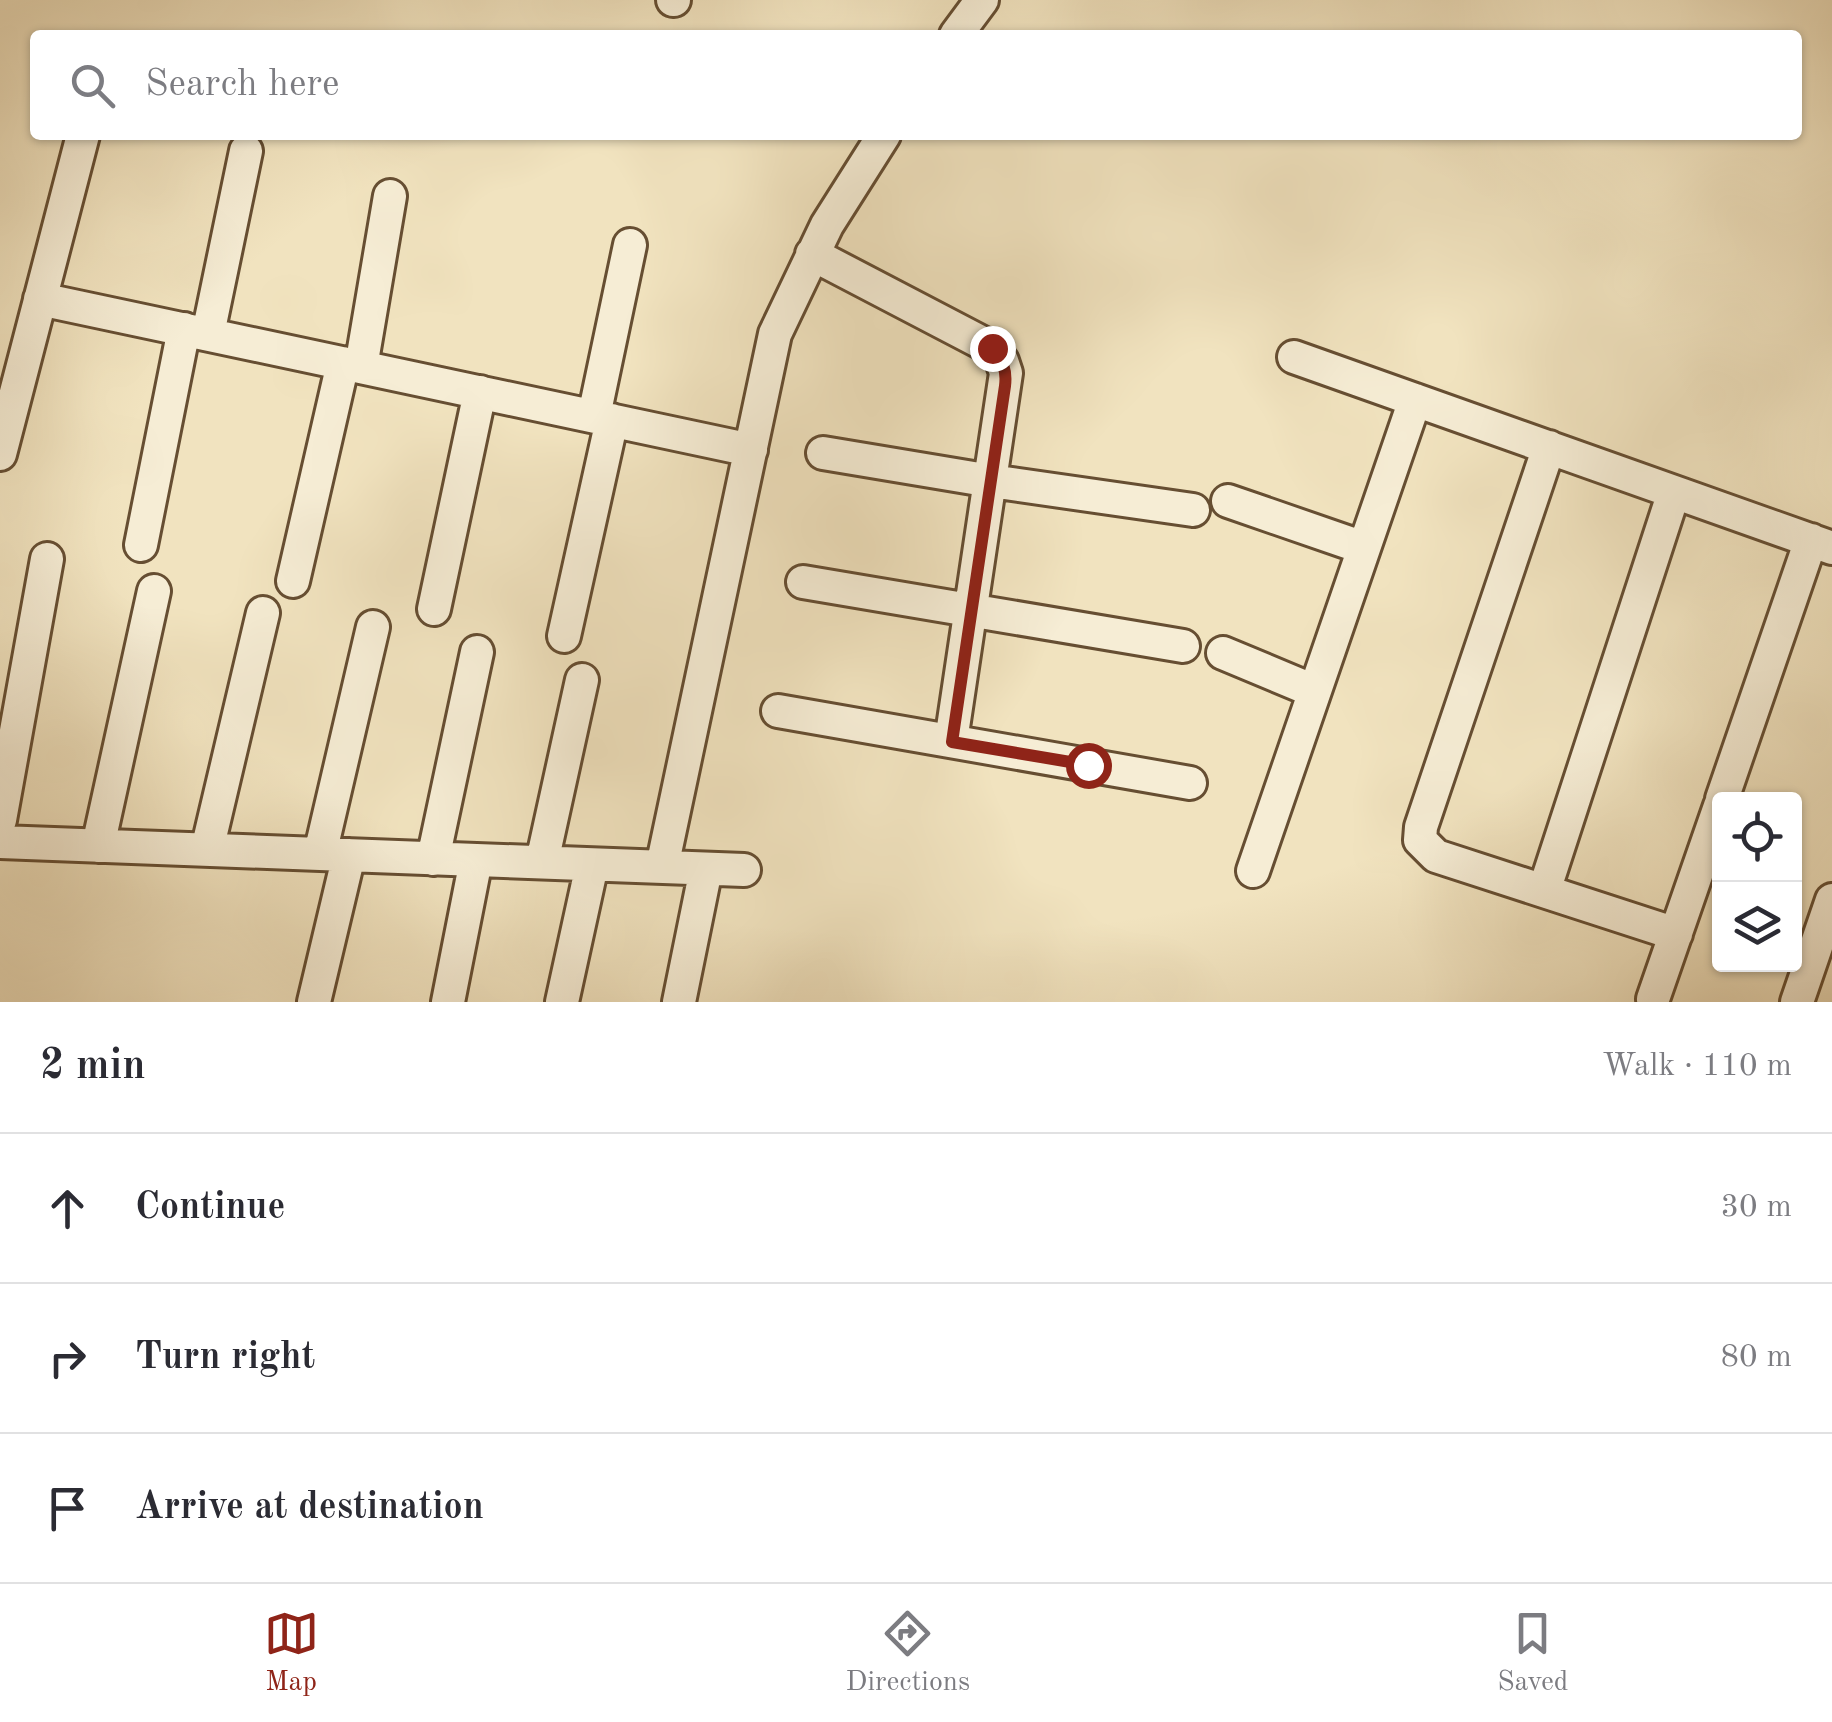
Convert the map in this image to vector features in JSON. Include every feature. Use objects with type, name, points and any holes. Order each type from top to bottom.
[{"type":"street","points":[[960,30],[982,0]]},
{"type":"street","points":[[0,454],[81,140]]},
{"type":"street","points":[[662,867],[775,334],[820,239],[880,140]]},
{"type":"street","points":[[142,544],[246,151]]},
{"type":"street","points":[[293,581],[352,365],[390,196]]},
{"type":"street","points":[[820,239],[992,348],[1006,373],[952,742]]},
{"type":"street","points":[[564,636],[630,245]]},
{"type":"street","points":[[40,299],[751,450]]},
{"type":"street","points":[[1294,357],[1821,544],[1725,792]]},
{"type":"street","points":[[434,609],[480,392]]},
{"type":"street","points":[[1253,871],[1415,400]]},
{"type":"street","points":[[1549,448],[1420,827],[1420,840],[1436,856],[1676,934]]},
{"type":"street","points":[[823,452],[1193,510]]},
{"type":"street","points":[[1544,891],[1674,492]]},
{"type":"street","points":[[1228,501],[1364,548]]},
{"type":"street","points":[[0,820],[47,560]]},
{"type":"street","points":[[803,582],[1183,646]]},
{"type":"street","points":[[98,846],[154,591]]},
{"type":"street","points":[[207,850],[263,612]]},
{"type":"street","points":[[314,1002],[373,627]]},
{"type":"street","points":[[433,858],[476,652]]},
{"type":"street","points":[[1223,653],[1314,691]]},
{"type":"street","points":[[542,862],[582,680]]},
{"type":"street","points":[[778,711],[1190,783]]},
{"type":"street","points":[[1653,999],[1712,829]]},
{"type":"street","points":[[0,842],[744,870]]},
{"type":"street","points":[[448,1002],[476,860]]},
{"type":"street","points":[[562,1002],[592,864]]},
{"type":"street","points":[[679,1002],[706,868]]},
{"type":"street","points":[[1811,990],[1832,900]]},
{"type":"route","points":[[992,348],[1002,360],[1005,386],[952,742],[1088,765]]}]
